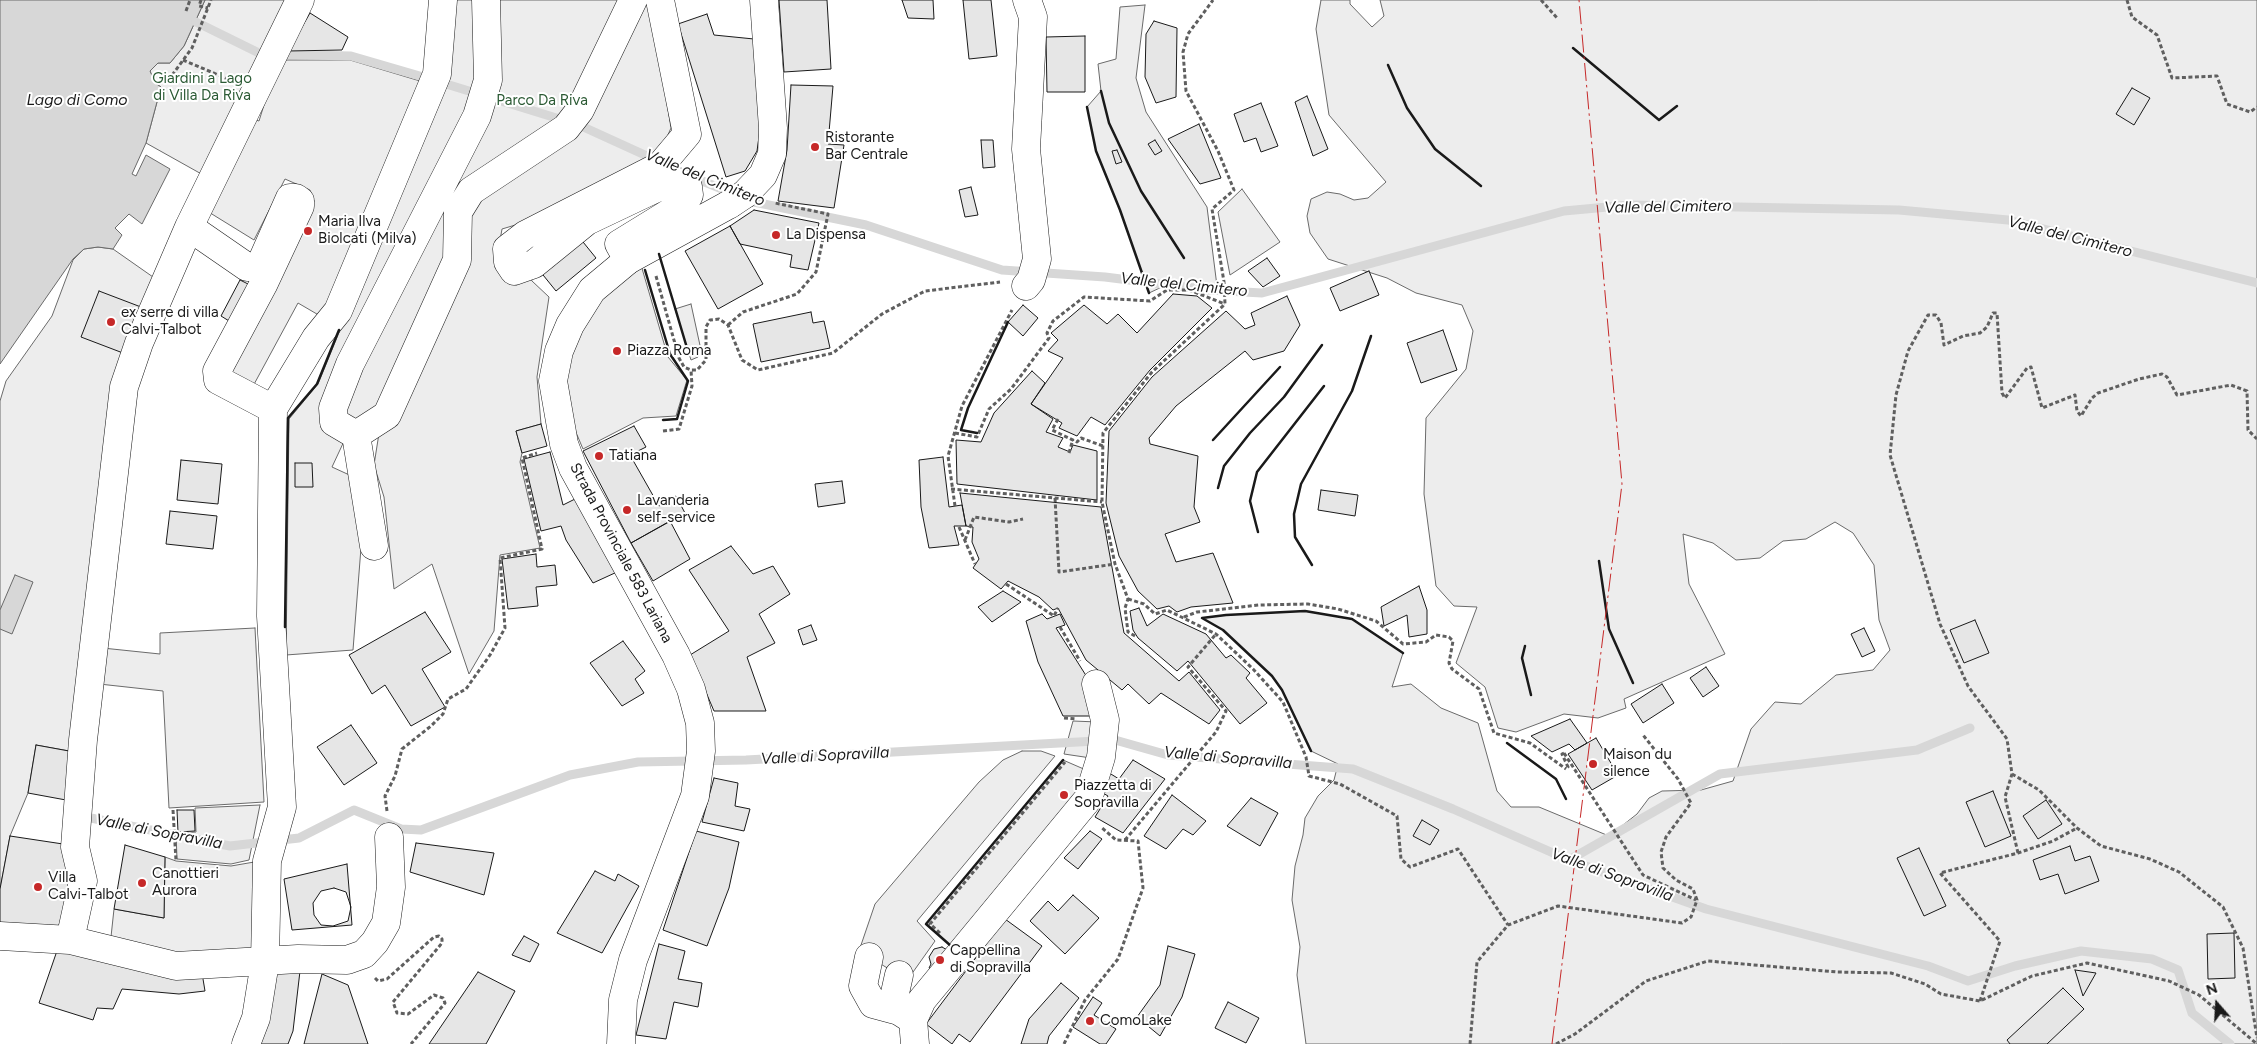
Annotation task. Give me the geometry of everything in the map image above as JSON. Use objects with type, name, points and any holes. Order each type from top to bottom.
[{"type":"street","points":[[70,940],[83,881],[75,847],[83,740],[124,387],[139,343],[189,228],[300,0]]},
{"type":"street","points":[[246,1044],[256,1018],[265,962],[267,862],[282,808],[271,616],[272,409],[316,338],[338,311],[434,80],[442,0]]},
{"type":"street","points":[[356,435],[334,422],[333,408],[350,364],[405,262],[479,111],[488,80],[486,0]]},
{"type":"street","points":[[356,435],[387,414],[457,260],[458,212],[471,191],[573,119],[633,0]]},
{"type":"street","points":[[638,254],[619,244],[684,204],[689,195],[688,187],[679,182],[669,182],[587,221],[534,264],[514,271],[508,262],[507,249],[525,235],[666,159],[688,134],[660,0]]},
{"type":"street","name":"Strada Provinciale 583 Lariana","points":[[621,1044],[623,1000],[633,960],[695,796],[700,778],[700,723],[691,689],[676,655],[573,468],[564,444],[553,381],[559,351],[570,325],[592,290],[638,254],[738,199],[763,175],[772,154],[773,128],[764,0]]},
{"type":"street","points":[[1027,0],[1033,17],[1026,149],[1031,275]]},
{"type":"street","points":[[189,228],[248,267],[255,267],[262,261],[290,198],[296,198],[300,201],[300,206],[263,285],[217,370],[218,380],[272,409]]},
{"type":"street","points":[[356,435],[374,546]]},
{"type":"street","points":[[909,1025],[922,1000],[1088,798],[1101,757],[1105,720],[1096,684]]},
{"type":"street","points":[[0,936],[70,940],[176,966],[298,959],[347,960],[364,954],[375,942],[386,922],[390,886],[389,837]]},
{"type":"street","points":[[868,957],[863,986],[873,1004],[909,1025]]},
{"type":"street","points":[[899,975],[895,993],[909,1025]]},
{"type":"path","points":[[186,11],[190,0]]},
{"type":"path","points":[[201,0],[199,6],[208,8]]},
{"type":"path","points":[[162,73],[170,78],[192,48],[211,0]]},
{"type":"path","points":[[1135,636],[1128,632],[1125,608],[1128,599],[1115,564],[1102,502],[1103,433],[1152,372],[1225,304],[1224,282],[1212,209],[1234,190],[1218,151],[1186,91],[1183,52],[1188,34],[1213,0]]},
{"type":"path","points":[[1541,0],[1558,19]]},
{"type":"path","points":[[2127,0],[2132,18],[2157,35],[2172,78],[2217,76],[2227,104],[2250,112],[2257,107]]},
{"type":"path","points":[[183,60],[231,81]]},
{"type":"path","points":[[728,325],[743,312],[797,294],[816,272],[828,214],[773,203]]},
{"type":"path","points":[[638,254],[679,358],[684,367],[691,370],[697,370],[706,360],[706,328],[710,320],[719,319],[728,325],[742,360],[758,370],[833,353],[882,314],[925,291],[1003,281],[1031,275]]},
{"type":"path","points":[[955,506],[948,456],[962,406],[996,337],[1031,275]]},
{"type":"path","points":[[955,433],[978,437],[989,410],[1011,388],[1049,338],[1047,333],[1053,321],[1084,297],[1150,301],[1167,290],[1189,290],[1225,304]]},
{"type":"path","points":[[2018,853],[2005,797],[2012,774],[2007,739],[1968,686],[1940,624],[1890,455],[1898,386],[1908,351],[1928,315],[1936,315],[1941,323],[1944,345],[1963,336],[1980,333],[1987,327],[1993,313],[1997,313],[2002,393],[2005,398],[2027,368],[2031,367],[2042,408],[2075,395],[2077,411],[2081,416],[2092,398],[2098,393],[2139,378],[2162,374],[2167,377],[2177,395],[2231,385],[2247,391],[2248,430],[2257,439]]},
{"type":"path","points":[[663,431],[679,429],[692,386],[691,370]]},
{"type":"path","points":[[1058,419],[1052,430],[1077,442],[1081,438],[1103,446]]},
{"type":"path","points":[[1069,453],[1073,439]]},
{"type":"path","points":[[386,806],[385,796],[395,776],[402,749],[443,714],[448,699],[466,689],[490,655],[505,628],[500,558],[542,549],[522,458]]},
{"type":"path","points":[[952,489],[1102,502]]},
{"type":"path","points":[[1055,498],[1059,572],[1115,564]]},
{"type":"path","points":[[965,540],[974,517],[1009,522],[1023,518]]},
{"type":"path","points":[[959,527],[975,564]]},
{"type":"path","points":[[1006,584],[1054,616],[1058,608]]},
{"type":"path","points":[[1128,599],[1144,604],[1155,614],[1167,610],[1216,634],[1253,669],[1282,702],[1306,757],[1308,776],[1340,784],[1397,816],[1401,859],[1410,867],[1458,849],[1508,925]]},
{"type":"path","points":[[1184,617],[1197,612],[1259,605],[1308,604],[1338,609],[1376,621],[1402,644],[1426,642],[1436,635],[1449,637],[1453,641],[1449,663],[1452,669],[1479,689],[1494,733],[1530,743],[1566,769],[1568,767],[1562,754],[1564,753],[1643,876],[1697,900]]},
{"type":"path","points":[[1060,627],[1096,684]]},
{"type":"path","points":[[1125,840],[1216,732],[1226,711],[1188,667],[1216,634]]},
{"type":"path","points":[[1470,1044],[1477,962],[1508,925],[1558,906],[1682,923],[1691,918],[1697,900],[1693,890],[1676,880],[1663,868],[1660,852],[1666,837],[1690,803],[1678,779],[1643,735]]},
{"type":"path","points":[[962,951],[930,924],[1065,762]]},
{"type":"path","points":[[2012,774],[2039,790],[2077,828],[2101,846],[2150,859],[2179,872],[2223,907],[2243,948],[2257,1038]]},
{"type":"path","points":[[1064,1044],[1085,1000],[1118,959],[1144,888],[1138,841],[1116,840],[1079,809]]},
{"type":"path","points":[[173,810],[176,861]]},
{"type":"path","points":[[1980,1000],[2000,941],[1940,873],[2018,853],[2053,841],[2077,828]]},
{"type":"path","points":[[370,974],[378,981],[387,979],[434,937],[439,936],[442,939],[442,943],[393,1002],[397,1013],[408,1014],[434,995],[440,995],[443,998],[445,1003],[411,1044]]},
{"type":"path","points":[[1556,1044],[1575,1034],[1646,981],[1708,961],[1837,972],[1891,974],[1925,984],[1941,994],[1980,1000],[2032,976],[2088,964],[2169,981],[2200,995],[2257,1044]]},
{"type":"shaded area","name":"Giardini a Lago di Villa Da Riva","points":[[205,0],[291,0],[205,176],[146,143],[161,87],[155,83],[150,71],[158,63],[170,63],[184,46]]},
{"type":"shaded area","name":"Parco Da Riva","points":[[449,0],[653,0],[652,9],[671,128],[662,148],[635,165],[532,220],[502,229],[497,258],[528,273],[532,281],[549,297],[537,377],[541,424],[516,431],[522,453],[520,462],[540,548],[500,555],[494,631],[469,674],[432,564],[394,589],[384,497],[374,465],[380,427],[346,437],[332,467],[356,478],[363,522],[353,650],[286,655],[289,419],[318,384],[340,330]]},
{"type":"shaded area","points":[[1321,0],[1350,0],[1350,4],[1372,27],[1384,16],[1380,0],[2257,0],[2257,1044],[1306,1044],[1297,975],[1300,947],[1292,900],[1295,866],[1303,835],[1305,818],[1318,796],[1334,780],[1338,764],[1311,751],[1282,690],[1272,676],[1223,630],[1202,618],[1305,611],[1352,619],[1403,653],[1392,687],[1411,684],[1441,708],[1478,723],[1497,791],[1511,807],[1539,807],[1609,836],[1637,814],[1649,798],[1662,791],[1701,790],[1733,781],[1751,729],[1775,702],[1801,704],[1836,675],[1873,670],[1890,650],[1879,620],[1874,565],[1853,533],[1835,522],[1806,539],[1783,541],[1760,558],[1736,560],[1713,543],[1683,534],[1689,584],[1725,654],[1624,699],[1626,708],[1598,718],[1564,714],[1516,732],[1498,728],[1485,687],[1456,663],[1477,607],[1454,606],[1436,586],[1424,494],[1426,418],[1466,369],[1473,331],[1462,305],[1416,293],[1387,278],[1328,259],[1310,233],[1307,216],[1311,199],[1327,192],[1340,194],[1354,200],[1368,198],[1386,182],[1329,115],[1316,29]]},
{"type":"shaded area","points":[[1145,5],[1136,78],[1146,112],[1207,207],[1218,294],[1191,286],[1164,286],[1149,293],[1120,210],[1096,151],[1087,107],[1101,91],[1098,64],[1116,59],[1120,7]]},
{"type":"shaded area","points":[[278,60],[350,60],[420,81],[322,317],[298,303],[252,388],[225,374],[314,201],[310,190],[285,179],[254,240],[207,211],[247,117],[259,121]]},
{"type":"shaded area","points":[[1242,189],[1280,242],[1230,275],[1218,212]]},
{"type":"shaded area","points":[[98,247],[113,249],[153,277],[69,751],[36,745],[28,793],[10,836],[0,889],[0,401],[6,381],[52,316],[73,260],[84,249]]},
{"type":"shaded area","name":"Piazza Roma","points":[[641,265],[668,357],[687,380],[676,416],[643,418],[583,449],[575,430],[565,372],[590,308]]},
{"type":"shaded area","points":[[691,304],[701,350],[698,357],[691,360],[675,309]]},
{"type":"shaded area","points":[[255,628],[264,802],[169,808],[163,691],[90,683],[93,647],[160,654],[160,633]]},
{"type":"shaded area","name":"Piazzetta di Sopravilla","points":[[1109,679],[1109,738],[1106,771],[951,946],[926,924],[1063,760],[1086,770],[1091,758],[1064,754],[1073,721],[1098,722],[1092,685]]},
{"type":"shaded area","points":[[1022,751],[1041,751],[1055,756],[917,921],[935,941],[906,982],[899,975],[869,957],[860,948],[875,904],[979,782],[1003,760]]},
{"type":"shaded area","points":[[260,805],[249,860],[231,864],[177,859],[176,833],[196,832],[195,808]]},
{"type":"shaded area","points":[[165,857],[176,861],[231,866],[260,861],[256,950],[176,963],[110,946],[114,909],[164,918]]},
{"type":"water","name":"Lago di Como","points":[[0,0],[205,0],[184,46],[170,63],[158,63],[150,71],[155,83],[161,87],[146,143],[132,174],[136,176],[146,155],[170,169],[142,224],[129,214],[115,228],[122,235],[113,249],[98,247],[84,249],[73,259],[0,364]]},
{"type":"water","points":[[15,575],[33,582],[12,634],[0,629],[0,610]]},
{"type":"building","points":[[779,0],[827,0],[831,69],[784,72]]},
{"type":"building","points":[[902,0],[933,0],[934,19],[908,18]]},
{"type":"building","points":[[963,0],[991,0],[997,56],[969,59]]},
{"type":"building","points":[[310,13],[348,37],[342,50],[288,51]]},
{"type":"building","points":[[707,14],[714,35],[754,39],[764,101],[757,151],[745,171],[726,177],[678,24]]},
{"type":"building","points":[[1154,21],[1177,28],[1176,97],[1156,103],[1145,77],[1146,34]]},
{"type":"building","points":[[1085,36],[1085,92],[1047,92],[1046,37]]},
{"type":"building","name":"Ristorante Bar Centrale","points":[[791,85],[833,86],[828,144],[844,145],[834,208],[778,201],[787,150]]},
{"type":"building","points":[[2132,88],[2150,98],[2134,125],[2116,114]]},
{"type":"building","points":[[1307,96],[1328,149],[1313,156],[1295,102]]},
{"type":"building","points":[[1261,103],[1278,146],[1261,152],[1256,138],[1244,142],[1234,114]]},
{"type":"building","points":[[1199,124],[1221,178],[1200,184],[1168,139]]},
{"type":"building","points":[[981,140],[993,140],[995,167],[983,168]]},
{"type":"building","points":[[1155,140],[1162,151],[1155,155],[1148,144]]},
{"type":"building","points":[[1117,150],[1122,162],[1116,164],[1112,151]]},
{"type":"building","points":[[971,187],[978,215],[965,217],[959,190]]},
{"type":"building","name":"La Dispensa","points":[[754,210],[819,223],[808,270],[790,267],[792,255],[740,244],[730,226]]},
{"type":"building","points":[[730,226],[763,284],[718,309],[685,251]]},
{"type":"building","points":[[579,237],[596,258],[556,291],[539,270]]},
{"type":"building","points":[[1267,258],[1280,276],[1263,287],[1248,271]]},
{"type":"building","points":[[1369,271],[1379,295],[1340,311],[1330,288]]},
{"type":"building","points":[[240,280],[254,287],[234,324],[221,316]]},
{"type":"building","name":"ex serre di villa Calvi-Talbot","points":[[99,291],[141,307],[123,353],[81,337]]},
{"type":"building","points":[[1173,294],[1197,296],[1212,308],[1150,370],[1105,425],[1091,417],[1077,436],[1059,428],[1062,423],[1031,404],[1063,358],[1048,351],[1058,340],[1051,333],[1084,305],[1107,324],[1118,314],[1137,333]]},
{"type":"building","points":[[1287,296],[1300,325],[1284,351],[1253,360],[1245,351],[1176,406],[1149,438],[1150,444],[1198,456],[1194,507],[1200,522],[1165,534],[1176,562],[1213,553],[1233,603],[1191,607],[1177,612],[1169,606],[1157,609],[1138,591],[1119,556],[1106,503],[1109,431],[1152,377],[1226,311],[1245,329],[1255,325],[1251,313]]},
{"type":"building","points":[[1023,305],[1038,318],[1023,336],[1008,322]]},
{"type":"building","points":[[811,312],[813,323],[824,321],[830,348],[761,362],[753,324]]},
{"type":"building","points":[[1443,330],[1457,370],[1421,383],[1407,343]]},
{"type":"building","points":[[1032,371],[1045,383],[1031,404],[1053,419],[1046,432],[1063,438],[1058,447],[1070,452],[1073,445],[1097,451],[1097,500],[957,484],[956,440],[981,442],[994,413]]},
{"type":"building","points":[[541,424],[547,446],[522,453],[516,431]]},
{"type":"building","points":[[634,426],[646,447],[630,455],[659,506],[676,496],[685,513],[631,543],[583,451]]},
{"type":"building","points":[[550,452],[563,505],[575,499],[617,572],[593,583],[566,540],[561,526],[541,531],[524,459]]},
{"type":"building","points":[[943,457],[949,507],[962,505],[966,526],[954,526],[959,545],[929,548],[921,507],[919,460]]},
{"type":"building","points":[[181,460],[222,464],[218,504],[177,500]]},
{"type":"building","points":[[295,463],[312,463],[313,487],[295,487]]},
{"type":"building","points":[[842,481],[845,503],[818,507],[815,484]]},
{"type":"building","points":[[1321,490],[1358,495],[1355,516],[1318,510]]},
{"type":"building","points":[[960,493],[1101,507],[1124,633],[1179,681],[1189,672],[1220,710],[1209,724],[1161,693],[1149,704],[1128,684],[1122,690],[1086,660],[1058,608],[1053,610],[1039,597],[1008,581],[1001,589],[973,568],[979,559],[972,542],[973,527],[966,526]]},
{"type":"building","points":[[170,511],[217,516],[213,549],[166,544]]},
{"type":"building","points":[[670,521],[690,559],[653,581],[631,543]]},
{"type":"building","points":[[731,546],[753,574],[773,566],[790,594],[759,614],[775,643],[747,657],[766,711],[714,711],[690,655],[729,631],[689,570]]},
{"type":"building","points":[[536,554],[537,567],[555,565],[557,585],[536,587],[538,606],[508,609],[502,559]]},
{"type":"building","points":[[1419,586],[1427,610],[1427,634],[1409,637],[1407,615],[1384,626],[1381,607]]},
{"type":"building","points":[[1003,591],[1021,602],[992,622],[978,607]]},
{"type":"building","points":[[1139,608],[1147,626],[1163,614],[1206,634],[1226,658],[1231,655],[1250,673],[1246,678],[1267,703],[1240,724],[1188,661],[1177,671],[1138,638],[1133,630],[1130,611]]},
{"type":"building","points":[[425,612],[451,652],[422,669],[445,707],[411,726],[385,685],[372,694],[349,655]]},
{"type":"building","points":[[1042,614],[1047,619],[1060,614],[1065,625],[1056,628],[1092,685],[1097,716],[1063,716],[1038,662],[1026,621]]},
{"type":"building","points":[[1975,620],[1989,653],[1964,663],[1950,630]]},
{"type":"building","points":[[811,625],[817,640],[803,645],[798,630]]},
{"type":"building","points":[[1864,628],[1875,651],[1862,657],[1851,634]]},
{"type":"building","points":[[623,641],[645,671],[635,679],[644,693],[622,706],[590,663]]},
{"type":"building","points":[[1706,667],[1719,686],[1703,697],[1690,678]]},
{"type":"building","points":[[1662,684],[1674,703],[1643,723],[1631,704]]},
{"type":"building","points":[[1570,719],[1587,743],[1575,750],[1569,744],[1552,752],[1531,736]]},
{"type":"building","points":[[351,725],[377,763],[344,785],[317,747]]},
{"type":"building","name":"Maison du silence","points":[[1596,738],[1618,775],[1592,790],[1568,754]]},
{"type":"building","points":[[36,745],[69,751],[66,800],[28,793]]},
{"type":"building","points":[[1133,760],[1165,779],[1123,833],[1095,817],[1108,796],[1096,789],[1106,771],[1119,779]]},
{"type":"building","points":[[714,778],[738,783],[735,806],[750,809],[744,831],[702,822]]},
{"type":"building","points":[[1993,791],[2011,836],[1985,847],[1966,802]]},
{"type":"building","points":[[1172,795],[1206,821],[1193,835],[1183,829],[1166,849],[1144,836]]},
{"type":"building","points":[[1251,798],[1278,813],[1260,846],[1227,826]]},
{"type":"building","points":[[2046,800],[2062,824],[2038,839],[2023,816]]},
{"type":"building","points":[[177,810],[194,810],[195,831],[178,832]]},
{"type":"building","points":[[1422,820],[1439,830],[1430,845],[1413,836]]},
{"type":"building","points":[[696,831],[739,842],[729,888],[707,946],[663,930]]},
{"type":"building","points":[[1090,831],[1102,839],[1078,869],[1064,858]]},
{"type":"building","name":"Villa Calvi-Talbot","points":[[10,836],[63,844],[76,885],[66,935],[0,928],[0,889]]},
{"type":"building","points":[[416,843],[494,853],[484,895],[410,872]]},
{"type":"building","name":"Canottieri Aurora","points":[[125,845],[165,857],[164,918],[114,909]]},
{"type":"building","points":[[2070,846],[2075,861],[2090,856],[2099,881],[2065,894],[2058,874],[2040,880],[2033,860]]},
{"type":"building","points":[[1919,848],[1946,906],[1924,916],[1897,858]]},
{"type":"building","points":[[347,864],[352,925],[292,930],[284,879]]},
{"type":"building","points":[[595,871],[615,881],[618,874],[639,886],[602,953],[557,933]]},
{"type":"building","points":[[334,888],[346,892],[351,907],[348,921],[333,926],[321,925],[314,915],[313,903],[321,891]]},
{"type":"building","points":[[1073,895],[1099,918],[1065,954],[1030,921],[1048,901],[1058,911]]},
{"type":"building","points":[[1005,919],[1042,946],[970,1042],[959,1034],[952,1044],[926,1024]]},
{"type":"building","points":[[2234,933],[2235,978],[2208,979],[2207,934]]},
{"type":"building","points":[[524,936],[539,944],[530,962],[512,955]]},
{"type":"building","points":[[659,944],[685,951],[678,979],[702,983],[698,1007],[674,1002],[666,1039],[636,1035]]},
{"type":"building","points":[[59,945],[201,967],[205,991],[179,994],[122,989],[113,1009],[97,1008],[93,1020],[39,1003]]},
{"type":"building","points":[[1168,946],[1195,954],[1182,997],[1160,1036],[1137,1017],[1160,985]]},
{"type":"building","points":[[942,947],[949,951],[935,972],[929,968],[931,964],[929,957],[934,949]]},
{"type":"building","points":[[275,968],[300,971],[293,1031],[288,1044],[260,1044]]},
{"type":"building","points":[[2075,970],[2096,973],[2083,996]]},
{"type":"building","points":[[478,972],[515,991],[486,1044],[429,1044]]},
{"type":"building","points":[[322,974],[348,985],[368,1044],[304,1044]]},
{"type":"building","points":[[1061,983],[1079,998],[1049,1036],[1047,1044],[1021,1044],[1029,1019]]},
{"type":"building","points":[[2063,988],[2084,1009],[2047,1044],[2010,1044],[2007,1040]]},
{"type":"building","name":"ComoLake","points":[[1093,997],[1102,1003],[1094,1015],[1116,1029],[1106,1044],[1100,1044],[1073,1027]]},
{"type":"building","points":[[1228,1002],[1259,1018],[1246,1043],[1215,1028]]},
{"type":"waterway","name":"Valle del Cimitero","points":[[196,22],[261,54],[351,56],[430,79],[579,125],[658,161]]},
{"type":"waterway","name":"Valle del Cimitero","points":[[690,176],[754,202],[866,225],[1002,270],[1105,277],[1208,290],[1262,293],[1564,211],[1629,205],[1899,210],[2008,220],[2257,283]]},
{"type":"waterway","points":[[1569,860],[1720,774],[1917,750],[1970,728]]},
{"type":"waterway","name":"Valle di Sopravilla","points":[[81,816],[230,846],[299,838],[354,810],[401,829],[421,830],[570,775],[638,762],[746,760],[1115,740],[1168,755],[1353,769],[1453,809],[1569,860],[1706,909],[1928,966],[1968,981],[2015,966],[2081,951],[2152,959],[2178,970],[2192,1013],[2230,1044]]},
{"type":"wall","points":[[1573,48],[1659,120],[1677,106]]},
{"type":"wall","points":[[1388,65],[1407,108],[1435,149],[1481,186]]},
{"type":"wall","points":[[1101,91],[1109,123],[1141,191],[1184,258]]},
{"type":"wall","points":[[1087,107],[1096,151],[1120,210],[1149,293]]},
{"type":"wall","points":[[659,254],[687,348]]},
{"type":"wall","points":[[645,270],[670,354],[688,381],[677,419],[663,420]]},
{"type":"wall","points":[[977,433],[961,430],[968,408],[1008,322]]},
{"type":"wall","points":[[285,627],[288,418],[317,384],[339,330]]},
{"type":"wall","points":[[1312,565],[1295,537],[1294,514],[1301,484],[1352,391],[1371,336]]},
{"type":"wall","points":[[1218,488],[1224,466],[1250,433],[1284,397],[1322,345]]},
{"type":"wall","points":[[1213,440],[1280,367]]},
{"type":"wall","points":[[1258,532],[1250,501],[1257,472],[1324,386]]},
{"type":"wall","points":[[1599,561],[1609,629],[1633,683]]},
{"type":"wall","points":[[1311,751],[1282,690],[1272,676],[1223,630],[1202,618],[1305,611],[1352,619],[1403,653]]},
{"type":"wall","points":[[1525,646],[1522,658],[1531,695]]},
{"type":"wall","points":[[1507,743],[1556,779],[1566,799]]},
{"type":"wall","points":[[951,946],[926,924],[1063,760]]},
{"type":"power","points":[[1552,1044],[1622,484],[1579,0]]},
{"type":"place","name":"Ristorante Bar Centrale","points":[[815,147]]},
{"type":"place","name":"Maria Ilva Biolcati (Milva)","points":[[308,231]]},
{"type":"place","name":"La Dispensa","points":[[776,235]]},
{"type":"place","name":"ex serre di villa Calvi-Talbot","points":[[111,322]]},
{"type":"place","name":"Piazza Roma","points":[[617,351]]},
{"type":"place","name":"Tatiana","points":[[599,456]]},
{"type":"place","name":"Lavanderia self-service","points":[[627,510]]},
{"type":"place","name":"Maison du silence","points":[[1593,764]]},
{"type":"place","name":"Piazzetta di Sopravilla","points":[[1064,795]]},
{"type":"place","name":"Canottieri Aurora","points":[[142,883]]},
{"type":"place","name":"Villa Calvi-Talbot","points":[[38,887]]},
{"type":"place","name":"Cappellina di Sopravilla","points":[[940,960]]},
{"type":"place","name":"ComoLake","points":[[1090,1021]]}]
